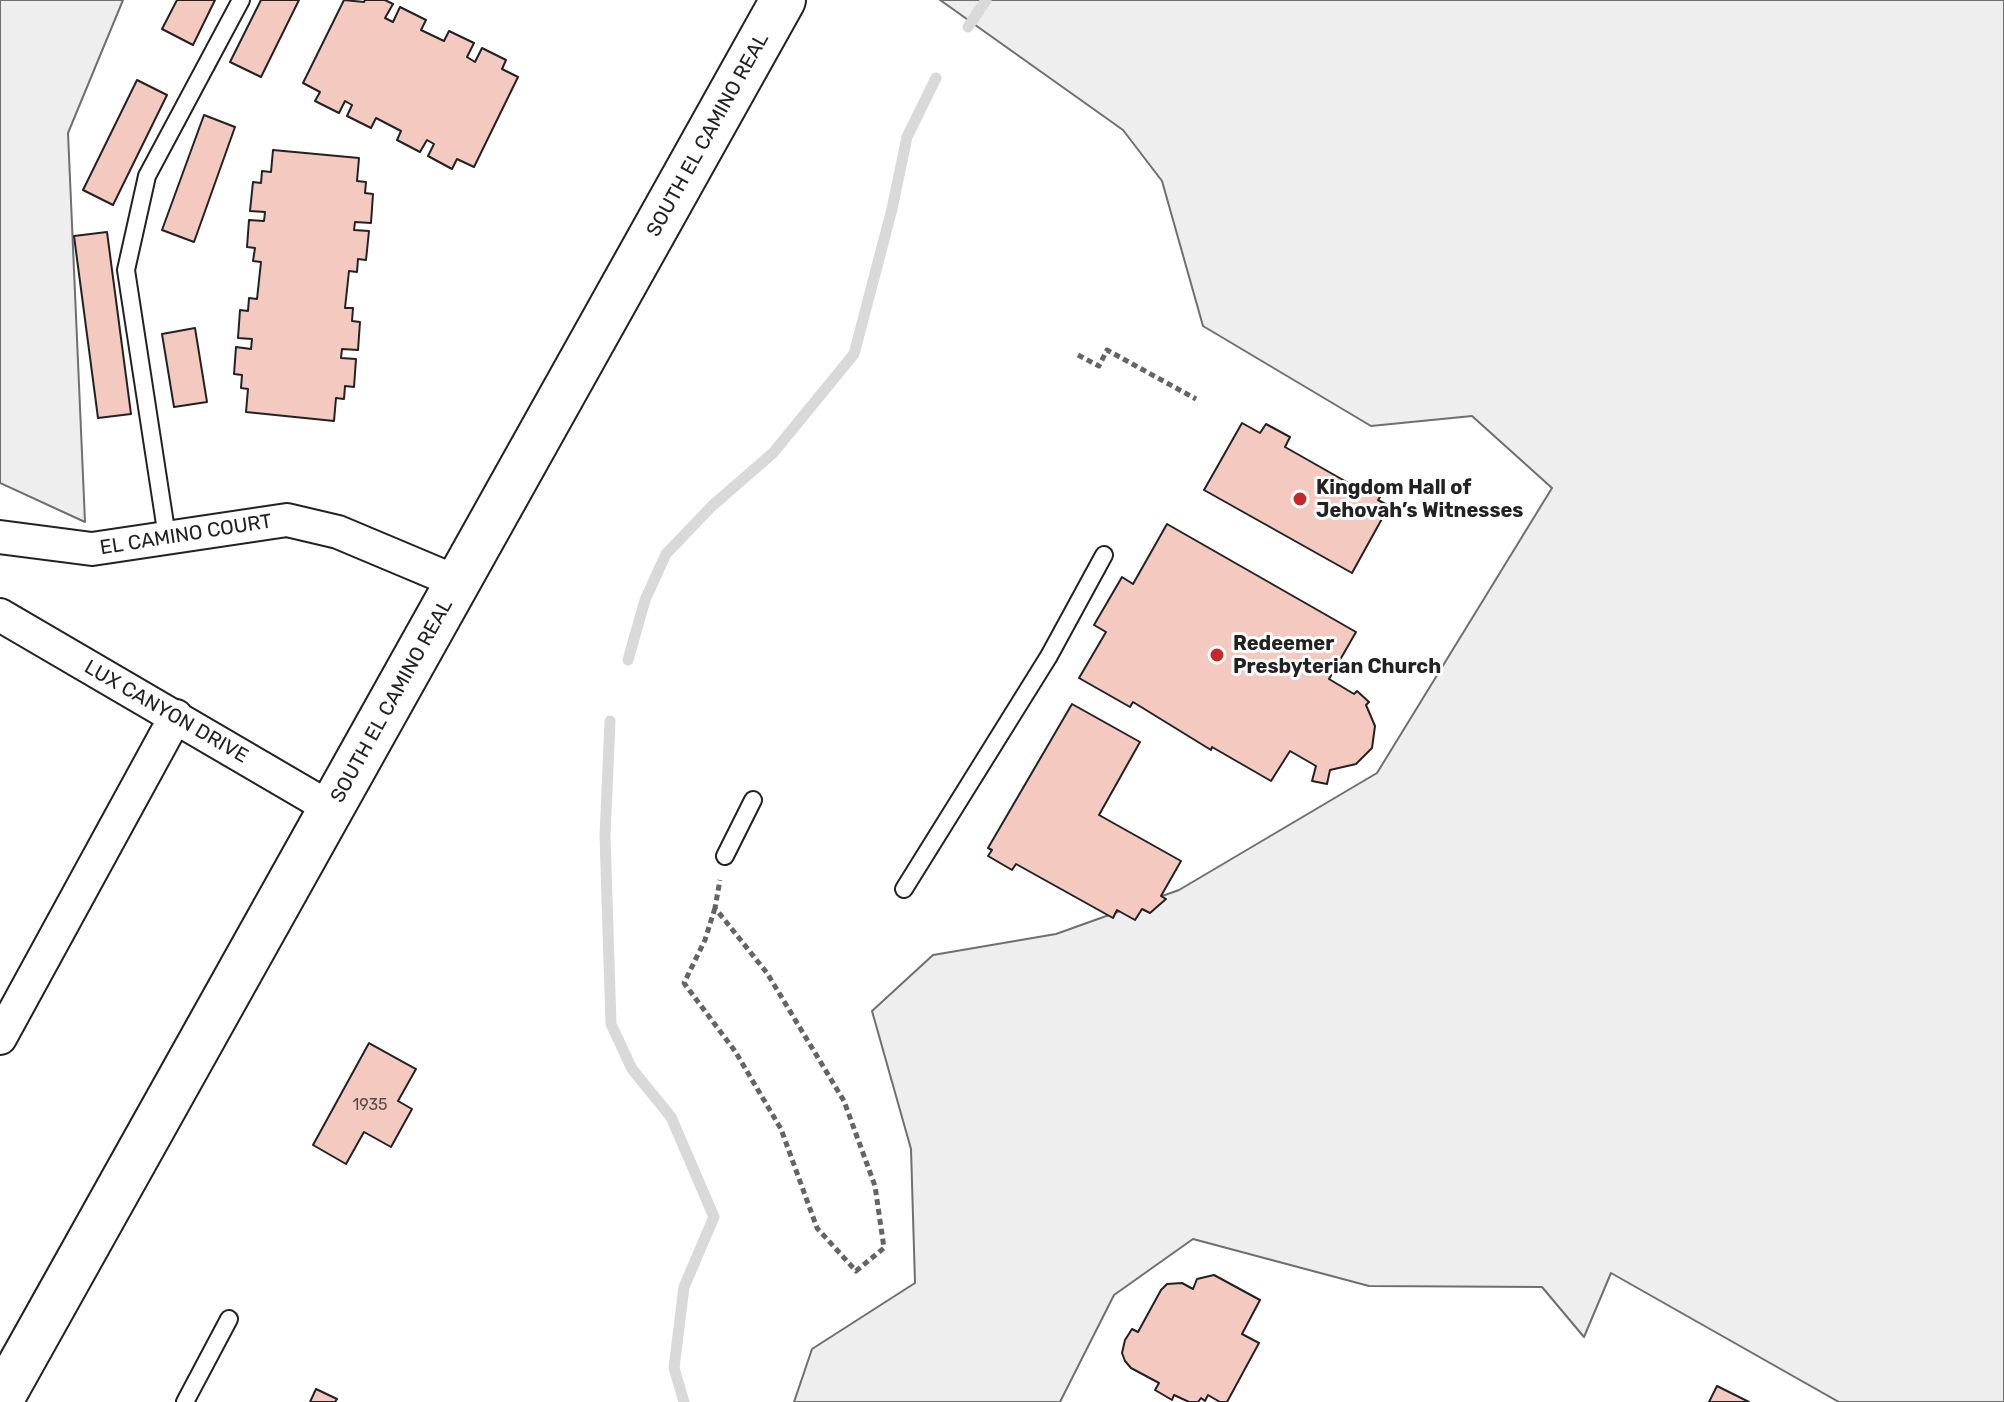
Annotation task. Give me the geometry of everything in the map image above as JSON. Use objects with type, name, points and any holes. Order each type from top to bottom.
[{"type":"main road","name":"SOUTH EL CAMINO REAL","points":[[0,1401],[783,0]]},
{"type":"street","name":"EL CAMINO COURT","points":[[0,537],[92,549],[287,520],[338,532],[457,582]]},
{"type":"street","name":"LUX CANYON DRIVE","points":[[0,615],[332,809]]},
{"type":"street","points":[[0,1038],[176,716]]},
{"type":"lane","points":[[167,537],[126,270],[147,176],[241,0]]},
{"type":"lane","points":[[904,889],[1049,656],[1104,555]]},
{"type":"lane","points":[[725,856],[753,800]]},
{"type":"lane","points":[[185,1402],[229,1319]]},
{"type":"path","points":[[1078,355],[1099,366],[1107,350],[1196,399]]},
{"type":"path","points":[[715,908],[767,973],[844,1101],[875,1186],[884,1248],[856,1271],[817,1228],[781,1129],[735,1051],[684,983],[705,940],[725,856]]},
{"type":"shaded area","points":[[0,0],[123,0],[68,133],[85,522],[0,483]]},
{"type":"shaded area","points":[[940,0],[2004,0],[2004,1402],[1839,1402],[1611,1273],[1584,1337],[1542,1287],[1369,1286],[1193,1239],[1114,1295],[1060,1402],[794,1402],[812,1349],[915,1283],[911,1149],[872,1011],[933,955],[1056,934],[1179,890],[1377,773],[1552,488],[1472,416],[1371,426],[1203,326],[1162,181],[1123,130]]},
{"type":"building","points":[[177,0],[215,0],[193,45],[162,29]]},
{"type":"building","points":[[261,0],[299,0],[261,77],[230,62]]},
{"type":"building","points":[[344,0],[385,0],[393,4],[385,18],[393,22],[400,7],[426,20],[421,30],[444,41],[449,31],[474,43],[467,57],[475,62],[482,48],[506,60],[502,69],[518,77],[474,167],[457,159],[452,169],[428,156],[434,144],[427,140],[420,152],[397,140],[401,131],[376,118],[371,128],[347,116],[352,105],[345,101],[339,113],[315,101],[320,92],[303,83]]},
{"type":"building","points":[[137,80],[167,95],[113,205],[83,190]]},
{"type":"building","points":[[204,115],[235,127],[194,242],[162,230]]},
{"type":"building","points":[[273,150],[359,158],[357,181],[366,182],[365,193],[373,194],[371,223],[355,222],[354,230],[369,231],[366,260],[358,259],[357,272],[349,271],[345,308],[353,308],[352,321],[360,322],[358,350],[342,349],[341,358],[356,359],[354,387],[345,386],[344,399],[336,398],[334,421],[246,412],[248,389],[241,388],[242,375],[234,374],[236,347],[251,349],[252,339],[238,338],[240,310],[248,311],[249,298],[257,299],[261,262],[253,261],[255,248],[247,247],[249,220],[264,221],[265,212],[250,211],[253,182],[261,183],[262,171],[271,172]]},
{"type":"building","points":[[107,232],[131,414],[98,418],[74,236]]},
{"type":"building","points":[[195,328],[207,402],[174,407],[162,334]]},
{"type":"building","name":"Kingdom Hall of Jehovah’s Witnesses","points":[[1242,423],[1260,433],[1266,424],[1290,437],[1285,447],[1359,489],[1360,486],[1380,497],[1378,500],[1389,506],[1352,573],[1204,490]]},
{"type":"building","name":"Redeemer Presbyterian Church","points":[[1167,524],[1356,632],[1329,679],[1354,694],[1357,691],[1369,702],[1366,705],[1375,726],[1372,748],[1356,764],[1330,770],[1327,784],[1312,781],[1316,766],[1290,751],[1271,781],[1212,747],[1211,750],[1133,702],[1130,707],[1079,678],[1106,632],[1094,625],[1122,577],[1133,584]]},
{"type":"building","points":[[1072,704],[1140,742],[1099,815],[1181,861],[1161,896],[1166,899],[1150,913],[1142,909],[1135,920],[1117,910],[1113,918],[1016,864],[1012,870],[988,856],[992,850],[988,848]]},
{"type":"building","points":[[369,1043],[416,1069],[398,1101],[412,1109],[391,1147],[364,1132],[346,1164],[313,1145]]},
{"type":"building","points":[[1214,1275],[1260,1300],[1242,1334],[1259,1343],[1227,1402],[1220,1402],[1208,1395],[1205,1401],[1201,1398],[1198,1402],[1189,1402],[1174,1395],[1172,1400],[1155,1390],[1159,1383],[1131,1368],[1125,1361],[1122,1353],[1125,1340],[1132,1329],[1138,1332],[1167,1284],[1182,1283],[1193,1289],[1197,1279]]},
{"type":"building","points":[[1717,1386],[1749,1402],[1709,1402]]},
{"type":"building","points":[[316,1389],[337,1399],[335,1402],[310,1402]]},
{"type":"waterway","points":[[968,27],[986,0]]},
{"type":"waterway","points":[[628,660],[645,600],[666,554],[712,506],[773,453],[854,354],[892,209],[907,137],[936,78]]},
{"type":"waterway","points":[[610,721],[605,836],[611,1024],[632,1069],[671,1117],[714,1217],[684,1287],[674,1368],[684,1402]]},
{"type":"place","name":"Kingdom Hall of Jehovah’s Witnesses","points":[[1300,499]]},
{"type":"place","name":"Redeemer Presbyterian Church","points":[[1217,655]]}]
